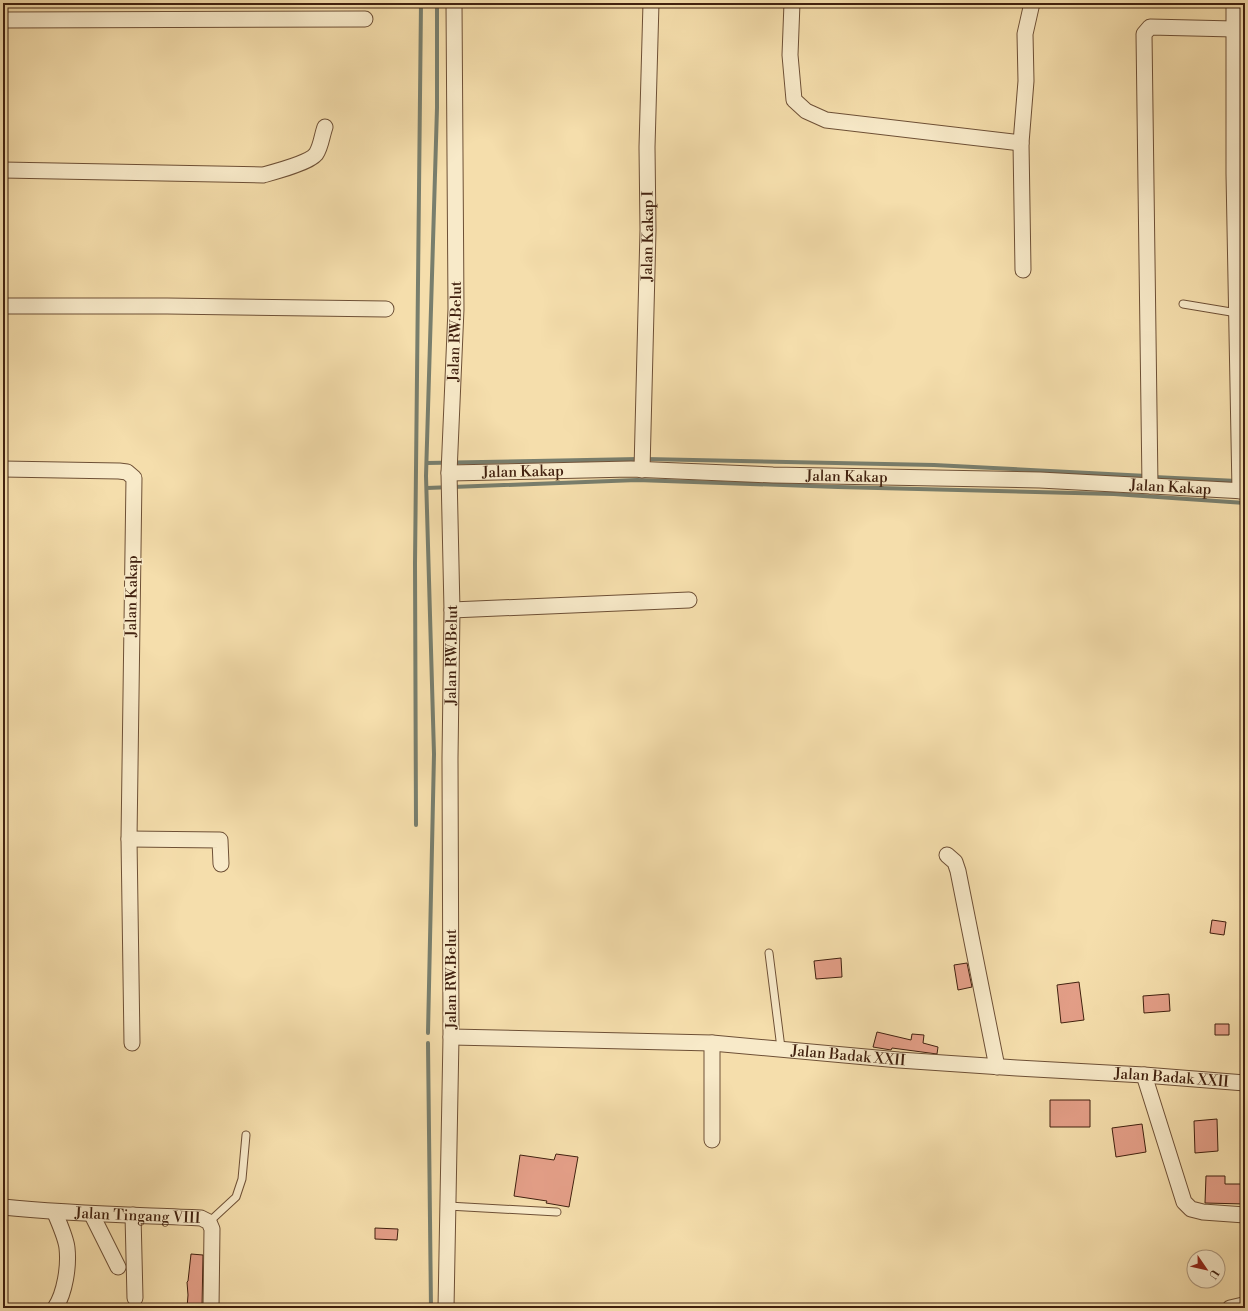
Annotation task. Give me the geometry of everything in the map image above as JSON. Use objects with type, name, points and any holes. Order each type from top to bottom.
[{"type":"street","name":"Jalan RW.Belut","points":[[446,1308],[451,1037],[450,758],[452,610],[449,473],[456,309],[454,3]]},
{"type":"street","name":"Jalan Kakap I","points":[[642,470],[648,230],[647,147],[651,3]]},
{"type":"street","points":[[792,3],[790,55],[794,100],[806,112],[826,120],[1021,143]]},
{"type":"street","points":[[1023,270],[1021,143],[1026,81],[1025,34],[1032,3]]},
{"type":"street","points":[[1234,3],[1237,174],[1237,313],[1242,491]]},
{"type":"street","points":[[3,20],[365,20]]},
{"type":"street","points":[[1150,486],[1144,34],[1150,27],[1234,29]]},
{"type":"street","points":[[3,170],[263,175],[276,172],[310,159],[317,152],[325,127]]},
{"type":"street","points":[[3,306],[167,306],[386,309]]},
{"type":"street","name":"Jalan Kakap","points":[[3,469],[119,471],[128,472],[134,478],[129,844]]},
{"type":"street","name":"Jalan Kakap","points":[[449,473],[642,470],[773,475],[1040,480],[1242,491]]},
{"type":"street","points":[[452,610],[689,600]]},
{"type":"street","points":[[132,1043],[129,844],[220,840],[221,864]]},
{"type":"street","points":[[947,855],[955,862],[958,871],[997,1067]]},
{"type":"street","name":"Jalan Badak XXII","points":[[451,1037],[712,1043],[781,1048],[899,1060],[1144,1075],[1245,1083]]},
{"type":"street","points":[[712,1043],[712,1140]]},
{"type":"street","points":[[1144,1075],[1184,1202],[1191,1209],[1203,1212],[1245,1215]]},
{"type":"street","name":"Jalan Tingang VIII","points":[[3,1207],[55,1213],[201,1218],[209,1222],[212,1229],[213,1241],[210,1308]]},
{"type":"street","points":[[55,1213],[67,1247],[66,1277],[59,1302],[55,1308]]},
{"type":"street","points":[[92,1215],[118,1267]]},
{"type":"street","points":[[133,1215],[135,1298]]},
{"type":"lane","points":[[1183,304],[1237,313]]},
{"type":"lane","points":[[769,952],[781,1048]]},
{"type":"lane","points":[[209,1222],[236,1197],[242,1179],[246,1135]]},
{"type":"lane","points":[[448,1206],[557,1212]]},
{"type":"building","points":[[1212,920],[1226,922],[1224,935],[1210,933]]},
{"type":"building","points":[[841,958],[842,977],[816,979],[814,961]]},
{"type":"building","points":[[967,963],[972,987],[958,990],[954,965]]},
{"type":"building","points":[[1079,982],[1084,1020],[1061,1023],[1057,985]]},
{"type":"building","points":[[1169,994],[1170,1011],[1144,1013],[1143,996]]},
{"type":"building","points":[[1215,1024],[1229,1024],[1229,1035],[1215,1035]]},
{"type":"building","points":[[877,1032],[911,1040],[912,1034],[924,1035],[923,1043],[938,1047],[937,1054],[873,1047]]},
{"type":"building","points":[[1050,1100],[1090,1100],[1090,1127],[1050,1127]]},
{"type":"building","points":[[1217,1119],[1218,1151],[1195,1153],[1194,1121]]},
{"type":"building","points":[[1142,1124],[1146,1152],[1116,1157],[1112,1128]]},
{"type":"building","points":[[556,1154],[578,1157],[569,1207],[546,1203],[547,1201],[514,1196],[520,1155],[554,1160]]},
{"type":"building","points":[[1206,1176],[1225,1176],[1225,1184],[1245,1184],[1245,1204],[1205,1203]]},
{"type":"building","points":[[375,1228],[398,1229],[397,1240],[375,1239]]},
{"type":"building","points":[[191,1254],[203,1255],[202,1308],[187,1308],[187,1282]]},
{"type":"waterway","points":[[416,825],[415,564],[421,3]]},
{"type":"waterway","points":[[428,1033],[434,754],[426,476],[437,108],[437,3]]},
{"type":"waterway","points":[[427,463],[639,459]]},
{"type":"waterway","points":[[646,459],[934,465],[1147,476]]},
{"type":"waterway","points":[[1154,477],[1237,481]]},
{"type":"waterway","points":[[427,488],[637,480],[1114,494],[1245,503]]},
{"type":"waterway","points":[[428,1043],[431,1308]]}]
